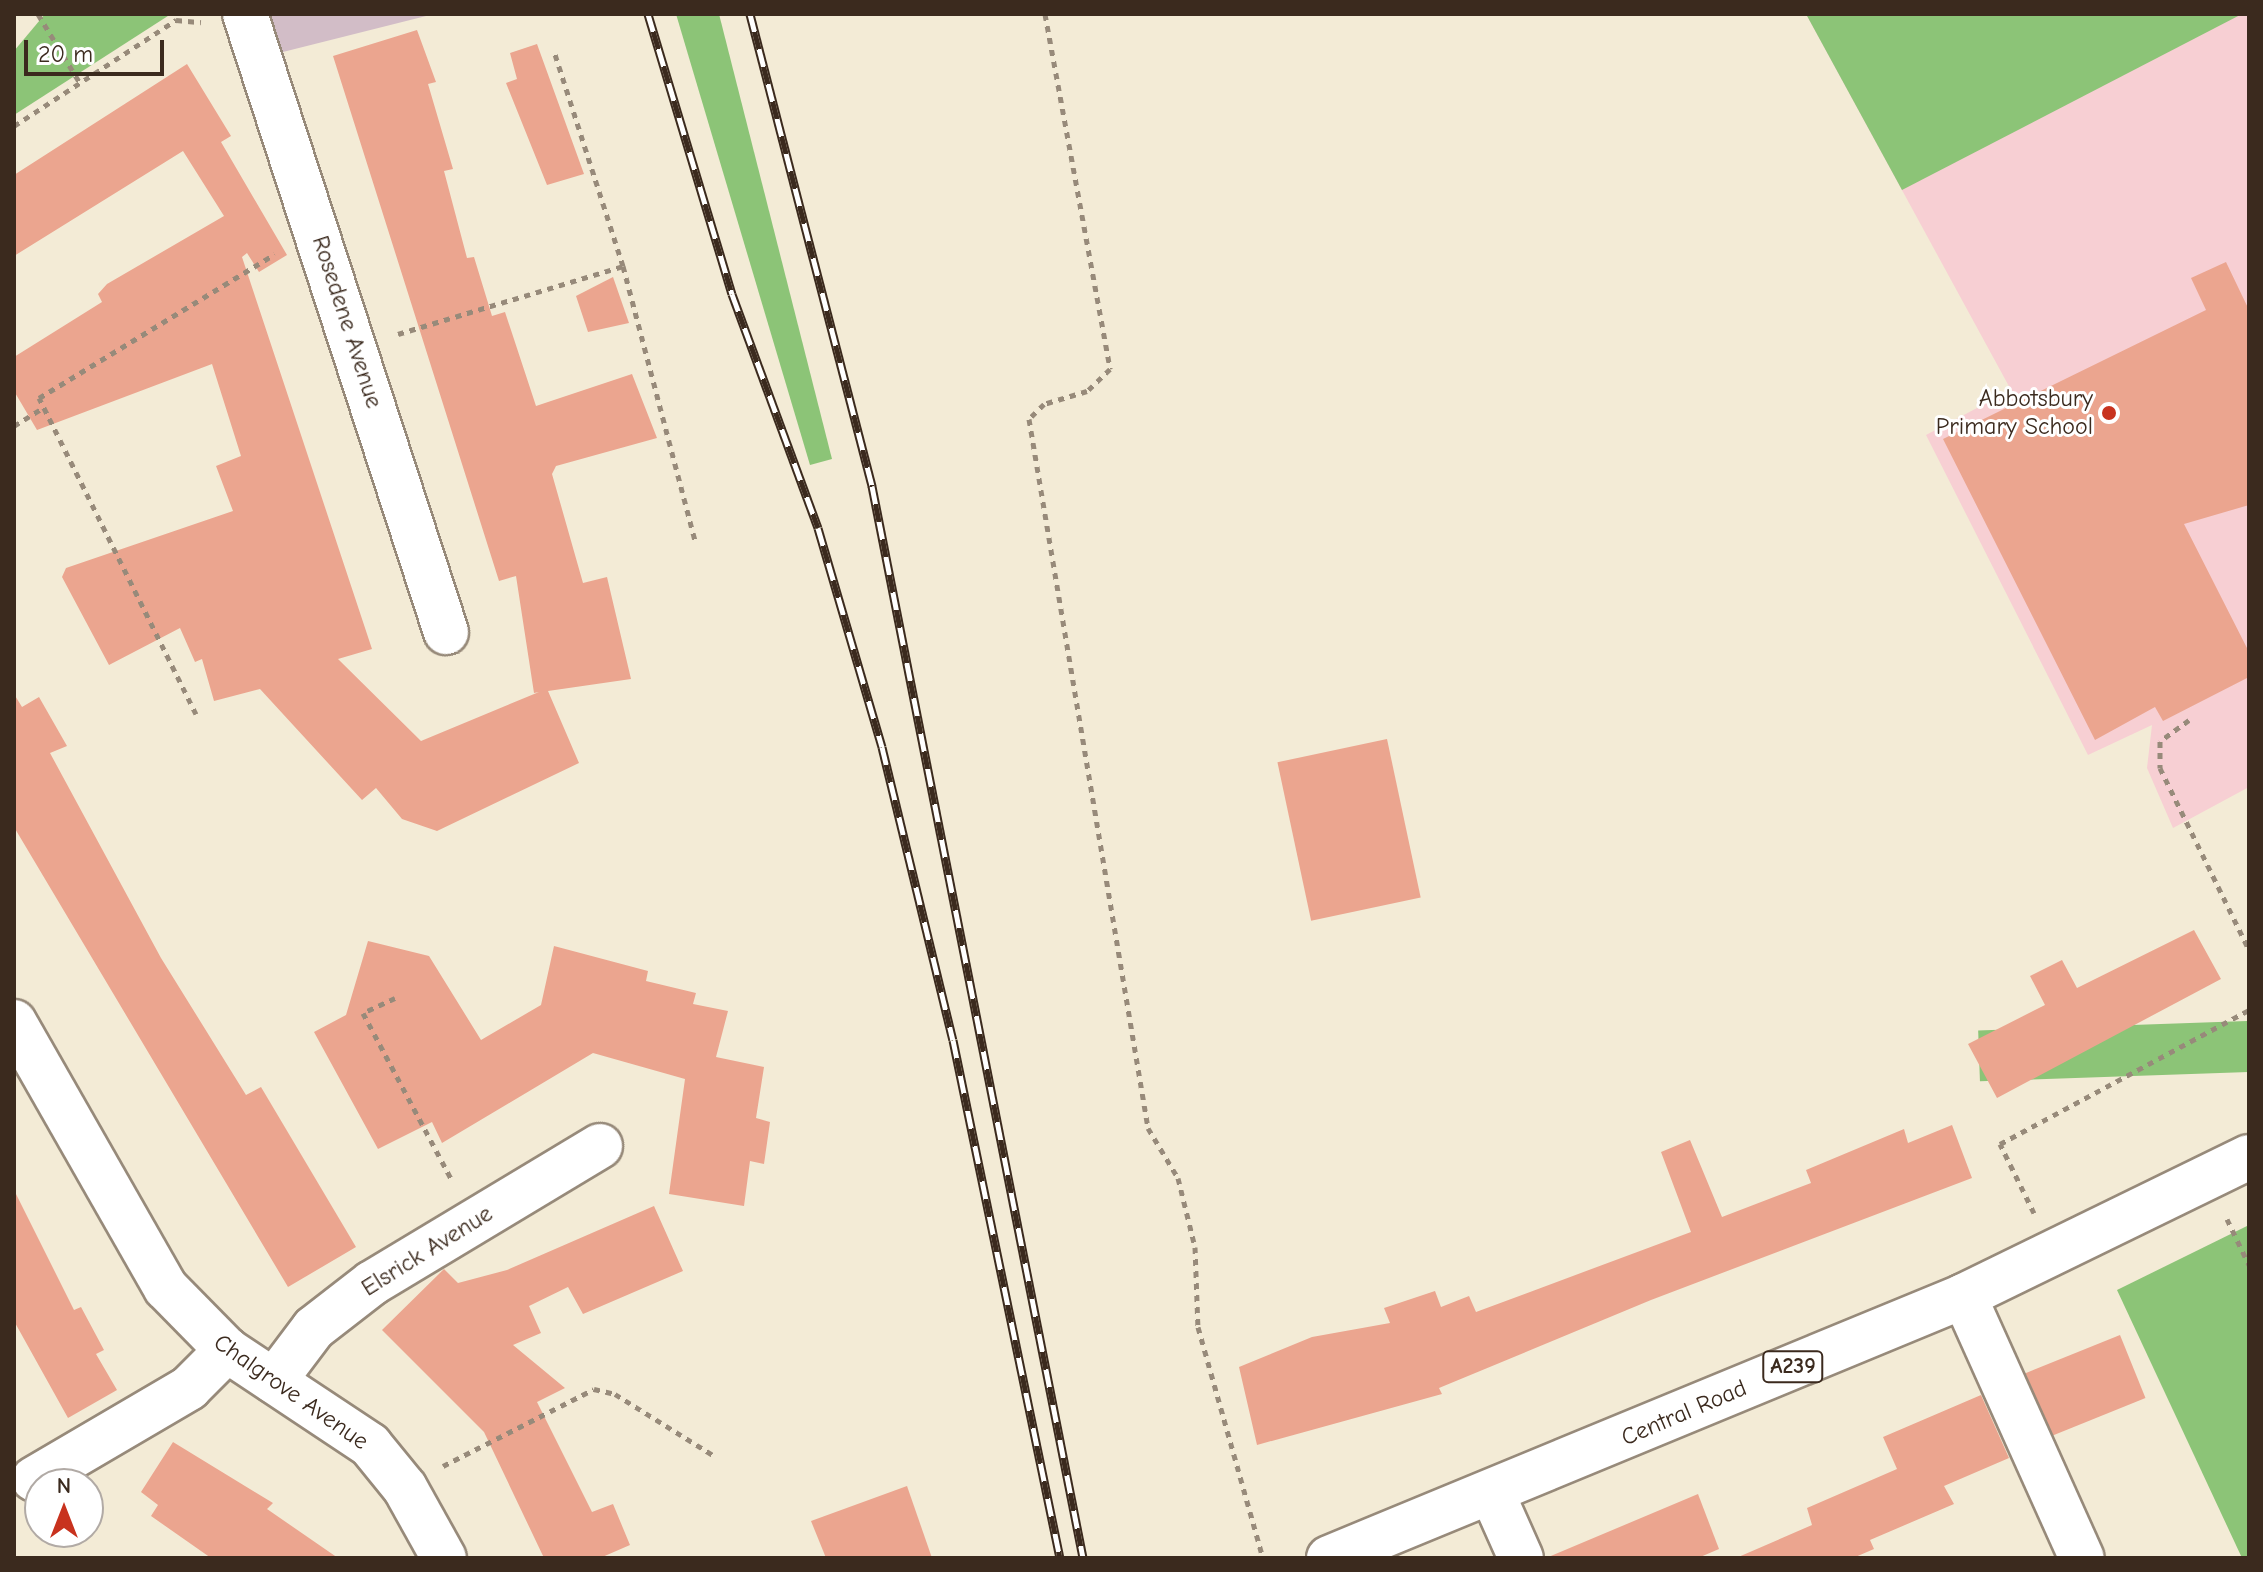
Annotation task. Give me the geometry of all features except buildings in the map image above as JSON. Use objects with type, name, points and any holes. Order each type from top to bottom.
[{"type":"street","name":"Rosedene Avenue","points":[[247,20],[446,632]]},
{"type":"street","name":"Chalgrove Avenue","points":[[14,1022],[166,1288],[227,1350],[370,1445],[405,1488],[444,1558]]},
{"type":"street","name":"Elsrick Avenue","points":[[274,1381],[314,1328],[474,1221],[600,1146]]},
{"type":"street","name":"Central Road","points":[[1341,1556],[1964,1296],[2249,1157]]},
{"type":"street","points":[[1964,1296],[2082,1558]]},
{"type":"street","points":[[53,1468],[189,1388],[227,1350]]},
{"type":"street","points":[[1492,1493],[1521,1558]]},
{"type":"path","points":[[38,14],[80,83]]},
{"type":"path","points":[[1045,14],[1110,369],[1087,391],[1044,404],[1029,419],[1148,1128],[1178,1178],[1195,1247],[1198,1327],[1263,1558]]},
{"type":"path","points":[[14,126],[176,20],[247,20]]},
{"type":"path","points":[[554,51],[623,266],[696,544]]},
{"type":"path","points":[[196,714],[39,398],[317,229]]},
{"type":"path","points":[[355,347],[623,266]]},
{"type":"path","points":[[14,426],[43,408]]},
{"type":"path","points":[[2189,720],[2160,741],[2160,768],[2249,950]]},
{"type":"path","points":[[395,998],[363,1013],[474,1221]]},
{"type":"path","points":[[2054,1254],[2000,1144],[2249,1010]]},
{"type":"path","points":[[405,1488],[594,1389],[615,1394],[713,1455]]},
{"type":"shaded area","points":[[256,14],[434,14],[267,56]]},
{"type":"shaded area","name":"Abbotsbury Primary School","points":[[1806,14],[2249,14],[2249,787],[2173,828],[2147,768],[2152,725],[2088,755],[1926,435],[2011,390]]},
{"type":"green space","points":[[45,14],[171,14],[14,115],[14,51]]},
{"type":"green space","points":[[676,14],[719,14],[832,459],[810,465]]},
{"type":"green space","points":[[1806,14],[2242,14],[1902,190]]},
{"type":"green space","points":[[2247,1021],[2249,1072],[1980,1081],[1978,1030]]},
{"type":"green space","points":[[2249,1225],[2249,1558],[2242,1558],[2117,1290]]},
{"type":"railway","points":[[648,14],[732,294],[818,528],[882,747],[953,1040],[1060,1558]]},
{"type":"railway","points":[[750,14],[872,486],[1083,1558]]},
{"type":"place","name":"Abbotsbury Primary School","points":[[2109,413]]}]
